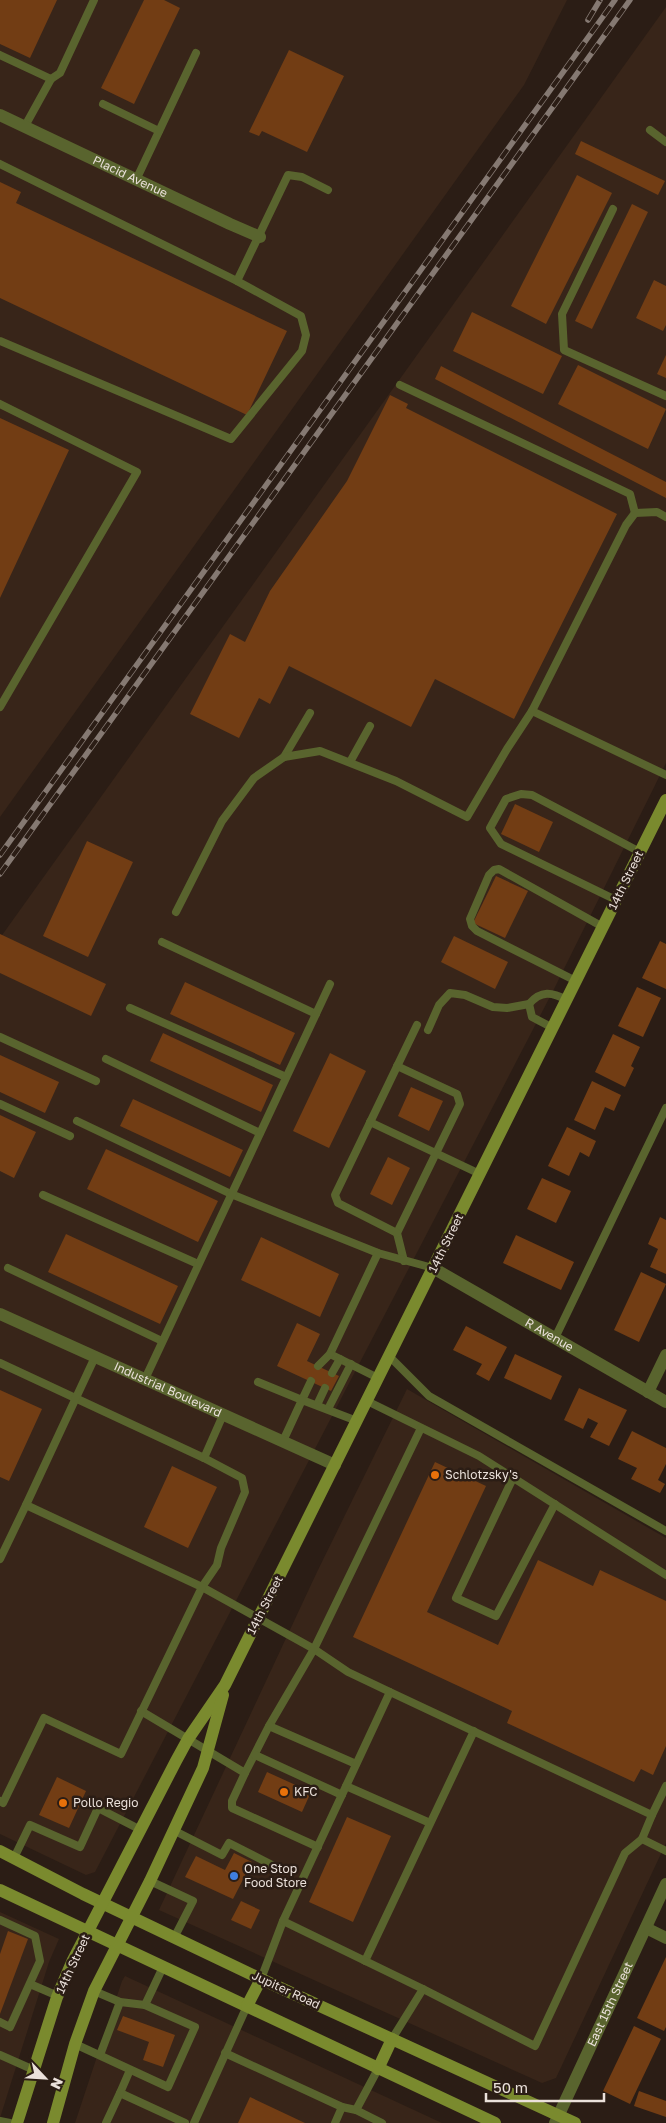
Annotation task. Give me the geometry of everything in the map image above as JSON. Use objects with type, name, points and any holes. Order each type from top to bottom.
[{"type":"main road","name":"14th Street","points":[[17,2123],[58,1996],[88,1931],[188,1739],[225,1685],[666,800]]},
{"type":"main road","name":"14th Street","points":[[53,2123],[75,2044],[94,1991],[130,1916],[150,1881],[203,1768],[225,1685]]},
{"type":"main road","name":"Jupiter Road","points":[[0,1852],[174,1938],[392,2039],[556,2119],[575,2123]]},
{"type":"main road","points":[[0,1890],[495,2123]]},
{"type":"main road","points":[[247,2006],[260,1979]]},
{"type":"main road","points":[[378,2069],[392,2039]]},
{"type":"street","name":"Placid Avenue","points":[[0,114],[136,180],[260,236]]},
{"type":"street","name":"R Avenue","points":[[433,1268],[666,1402]]},
{"type":"street","name":"Industrial Boulevard","points":[[0,1314],[335,1465]]},
{"type":"street","points":[[648,1392],[666,1356]]},
{"type":"street","name":"East 15th Street","points":[[556,2119],[666,1884]]},
{"type":"street","points":[[646,1928],[666,1938]]},
{"type":"lane","points":[[25,126],[52,79],[60,73],[94,0]]},
{"type":"lane","points":[[136,180],[196,53]]},
{"type":"lane","points":[[0,55],[52,79]]},
{"type":"lane","points":[[103,104],[159,131]]},
{"type":"lane","points":[[650,130],[666,142]]},
{"type":"lane","points":[[0,164],[238,281],[301,316],[306,335],[302,351],[231,439],[0,341]]},
{"type":"lane","points":[[238,281],[288,175],[302,177],[328,190]]},
{"type":"lane","points":[[613,209],[562,314],[564,350],[666,396]]},
{"type":"lane","points":[[284,757],[320,751],[396,781],[467,817],[532,711],[626,525],[634,513],[630,494],[400,386]]},
{"type":"lane","points":[[0,404],[137,472],[0,708]]},
{"type":"lane","points":[[634,513],[656,512],[666,517]]},
{"type":"lane","points":[[532,711],[666,775]]},
{"type":"lane","points":[[176,912],[222,821],[254,778],[284,757],[310,713]]},
{"type":"lane","points":[[350,762],[370,726]]},
{"type":"lane","points":[[616,900],[501,844],[490,828],[506,799],[521,794],[532,795],[640,852]]},
{"type":"lane","points":[[576,981],[477,931],[472,926],[470,919],[489,876],[494,870],[499,869],[603,927]]},
{"type":"lane","points":[[162,942],[316,1014]]},
{"type":"lane","points":[[145,1379],[330,984]]},
{"type":"lane","points":[[428,1030],[439,1005],[450,993],[466,995],[493,1007],[507,1008],[529,1004],[543,993],[553,993],[567,1000]]},
{"type":"lane","points":[[529,1004],[532,1017],[553,1028]]},
{"type":"lane","points":[[130,1008],[286,1077]]},
{"type":"lane","points":[[397,1233],[338,1203],[334,1195],[417,1025]]},
{"type":"lane","points":[[0,1036],[96,1080]]},
{"type":"lane","points":[[106,1059],[260,1133]]},
{"type":"lane","points":[[397,1066],[457,1094],[460,1104],[397,1233],[404,1261]]},
{"type":"lane","points":[[0,1104],[70,1136]]},
{"type":"lane","points":[[554,1338],[666,1108]]},
{"type":"lane","points":[[77,1121],[231,1194],[378,1253],[433,1268]]},
{"type":"lane","points":[[370,1122],[437,1152],[480,1174]]},
{"type":"lane","points":[[43,1195],[198,1264]]},
{"type":"lane","points":[[318,1366],[330,1354],[378,1253]]},
{"type":"lane","points":[[8,1268],[162,1341]]},
{"type":"lane","points":[[330,1354],[378,1378]]},
{"type":"lane","points":[[389,1356],[429,1396],[666,1531]]},
{"type":"lane","points":[[0,1560],[95,1357]]},
{"type":"lane","points":[[332,1373],[340,1358]]},
{"type":"lane","points":[[0,1363],[204,1458],[242,1478],[245,1492],[221,1548],[217,1566],[202,1587],[121,1754],[44,1718],[4,1803],[0,1801]]},
{"type":"lane","points":[[328,1409],[351,1364]]},
{"type":"lane","points":[[283,1442],[311,1381]]},
{"type":"lane","points":[[258,1382],[357,1421]]},
{"type":"lane","points":[[317,1405],[325,1388]]},
{"type":"lane","points":[[367,1401],[479,1456],[666,1575]]},
{"type":"lane","points":[[204,1458],[223,1414]]},
{"type":"lane","points":[[318,1847],[232,1808],[232,1801],[269,1726],[314,1649],[421,1428]]},
{"type":"lane","points":[[513,1478],[456,1598],[496,1616],[555,1504]]},
{"type":"lane","points":[[26,1505],[202,1587],[314,1649],[348,1672],[652,1815]]},
{"type":"lane","points":[[260,1979],[283,1921],[390,1692]]},
{"type":"lane","points":[[141,1711],[245,1773]]},
{"type":"lane","points":[[269,1726],[356,1764]]},
{"type":"lane","points":[[365,1961],[474,1731]]},
{"type":"lane","points":[[255,1754],[342,1795]]},
{"type":"lane","points":[[346,1786],[430,1823]]},
{"type":"lane","points":[[283,1921],[536,2046],[626,1853],[642,1839],[666,1786]]},
{"type":"lane","points":[[14,1858],[30,1825],[80,1847],[98,1808],[141,1830]]},
{"type":"lane","points":[[174,1830],[222,1855],[229,1843],[276,1867]]},
{"type":"lane","points":[[642,1839],[666,1851]]},
{"type":"lane","points":[[150,1881],[193,1901],[174,1938]]},
{"type":"lane","points":[[0,1920],[35,1936],[40,1962],[10,2027],[0,2022]]},
{"type":"lane","points":[[146,2005],[163,1967]]},
{"type":"lane","points":[[30,1984],[58,1996]]},
{"type":"lane","points":[[392,2039],[423,1989]]},
{"type":"lane","points":[[75,2044],[168,2087],[195,2028],[146,2005],[120,2002],[94,1991]]},
{"type":"lane","points":[[100,2056],[120,2002]]},
{"type":"lane","points":[[194,2123],[247,2006]]},
{"type":"lane","points":[[225,2053],[342,2108],[356,2110],[382,2123]]},
{"type":"lane","points":[[0,2055],[34,2070]]},
{"type":"lane","points":[[356,2110],[378,2069]]},
{"type":"lane","points":[[106,2123],[130,2070]]},
{"type":"lane","points":[[120,2093],[185,2123]]},
{"type":"lane","points":[[335,2123],[342,2108]]},
{"type":"lane","points":[[0,2121],[10,2123]]},
{"type":"shaded area","points":[[0,0],[567,0],[524,85],[0,817]]},
{"type":"shaded area","points":[[666,7],[666,763],[554,989],[95,1872],[86,1875],[0,1834],[0,938]]},
{"type":"shaded area","points":[[407,1389],[666,1538],[666,1843],[556,2078],[542,2083],[159,1910],[317,1572]]},
{"type":"shaded area","points":[[0,1912],[59,1939],[49,1962],[0,2118]]},
{"type":"shaded area","points":[[125,1976],[442,2123],[75,2123]]},
{"type":"building","points":[[0,0],[57,0],[30,58],[0,44]]},
{"type":"building","points":[[144,0],[164,0],[180,8],[134,104],[101,88]]},
{"type":"building","points":[[289,50],[344,76],[307,152],[262,131],[259,136],[249,132]]},
{"type":"building","points":[[581,141],[665,181],[658,195],[575,154]]},
{"type":"building","points":[[577,175],[612,193],[546,324],[511,306]]},
{"type":"building","points":[[0,182],[21,192],[16,203],[287,331],[247,415],[0,298]]},
{"type":"building","points":[[632,204],[648,212],[592,329],[575,321]]},
{"type":"building","points":[[654,280],[666,286],[666,325],[663,331],[636,318]]},
{"type":"building","points":[[472,312],[562,356],[543,394],[453,351]]},
{"type":"building","points":[[666,355],[666,378],[657,374]]},
{"type":"building","points":[[578,365],[666,409],[648,449],[558,404]]},
{"type":"building","points":[[441,366],[666,482],[666,498],[435,379]]},
{"type":"building","points":[[390,395],[408,404],[406,408],[617,514],[514,719],[435,679],[411,727],[289,666],[270,704],[259,698],[239,738],[190,714],[230,634],[245,642],[270,591],[347,481]]},
{"type":"building","points":[[0,418],[69,450],[0,598]]},
{"type":"building","points":[[515,804],[553,822],[539,852],[501,834]]},
{"type":"building","points":[[87,841],[133,862],[88,957],[43,936]]},
{"type":"building","points":[[496,876],[528,891],[505,938],[473,923]]},
{"type":"building","points":[[0,934],[106,984],[91,1016],[0,973]]},
{"type":"building","points":[[454,936],[508,962],[495,989],[441,962]]},
{"type":"building","points":[[660,941],[666,944],[666,989],[642,978]]},
{"type":"building","points":[[185,982],[295,1033],[280,1065],[170,1014]]},
{"type":"building","points":[[637,987],[661,998],[643,1037],[618,1026]]},
{"type":"building","points":[[163,1033],[273,1085],[261,1112],[150,1061]]},
{"type":"building","points":[[613,1034],[640,1047],[631,1066],[634,1068],[625,1087],[595,1072]]},
{"type":"building","points":[[330,1053],[366,1071],[329,1148],[293,1131]]},
{"type":"building","points":[[0,1055],[59,1082],[45,1113],[0,1092]]},
{"type":"building","points":[[592,1081],[621,1095],[614,1111],[605,1107],[595,1130],[574,1120]]},
{"type":"building","points":[[411,1087],[443,1101],[429,1131],[398,1116]]},
{"type":"building","points":[[133,1099],[243,1150],[230,1177],[120,1126]]},
{"type":"building","points":[[0,1115],[36,1132],[14,1178],[0,1171]]},
{"type":"building","points":[[567,1127],[596,1141],[589,1157],[580,1152],[569,1176],[548,1166]]},
{"type":"building","points":[[106,1149],[218,1201],[198,1242],[87,1189]]},
{"type":"building","points":[[388,1157],[410,1168],[392,1205],[370,1194]]},
{"type":"building","points":[[542,1178],[571,1191],[556,1223],[527,1209]]},
{"type":"building","points":[[660,1217],[666,1220],[666,1274],[650,1267],[658,1249],[648,1244]]},
{"type":"building","points":[[66,1234],[178,1286],[160,1324],[48,1272]]},
{"type":"building","points":[[516,1235],[574,1262],[561,1290],[503,1263]]},
{"type":"building","points":[[261,1237],[339,1274],[320,1317],[241,1280]]},
{"type":"building","points":[[641,1272],[666,1284],[639,1342],[614,1330]]},
{"type":"building","points":[[297,1323],[320,1334],[307,1361],[339,1376],[331,1391],[277,1366]]},
{"type":"building","points":[[466,1326],[507,1347],[489,1381],[476,1374],[482,1364],[453,1350]]},
{"type":"building","points":[[515,1354],[562,1376],[551,1400],[504,1378]]},
{"type":"building","points":[[579,1388],[627,1410],[609,1446],[590,1437],[598,1423],[588,1418],[583,1429],[564,1420]]},
{"type":"building","points":[[0,1390],[42,1409],[9,1481],[0,1477]]},
{"type":"building","points":[[632,1431],[666,1448],[666,1464],[658,1480],[665,1484],[660,1493],[631,1479],[637,1468],[618,1459]]},
{"type":"building","points":[[435,1462],[486,1486],[427,1612],[498,1645],[538,1560],[593,1586],[600,1570],[666,1601],[666,1746],[653,1775],[641,1769],[634,1782],[507,1723],[512,1711],[353,1637]]},
{"type":"building","points":[[172,1466],[217,1487],[188,1548],[144,1527]]},
{"type":"building","name":"KFC","points":[[267,1772],[311,1792],[302,1812],[258,1792]]},
{"type":"building","name":"Pollo Regio","points":[[57,1777],[86,1791],[69,1828],[39,1815]]},
{"type":"building","points":[[347,1817],[391,1836],[353,1922],[309,1902]]},
{"type":"building","points":[[234,1853],[252,1862],[233,1899],[185,1877],[196,1856],[225,1870]]},
{"type":"building","points":[[241,1901],[260,1910],[251,1929],[231,1920]]},
{"type":"building","points":[[8,1931],[28,1939],[0,2014],[0,1954]]},
{"type":"building","points":[[666,1957],[666,2027],[664,2031],[637,2018]]},
{"type":"building","points":[[123,2016],[175,2035],[163,2067],[143,2060],[149,2042],[117,2030]]},
{"type":"building","points":[[634,2026],[661,2039],[630,2104],[603,2091]]},
{"type":"building","points":[[639,2091],[666,2101],[666,2117],[634,2106]]},
{"type":"building","points":[[250,2097],[305,2123],[238,2123]]},
{"type":"railway","points":[[588,20],[600,0]]},
{"type":"railway","points":[[0,855],[615,0]]},
{"type":"railway","points":[[0,874],[630,0]]},
{"type":"place","name":"Schlotzsky's","points":[[435,1475]]},
{"type":"place","name":"KFC","points":[[284,1792]]},
{"type":"place","name":"Pollo Regio","points":[[63,1803]]},
{"type":"place","name":"One Stop Food Store","points":[[234,1876]]}]
